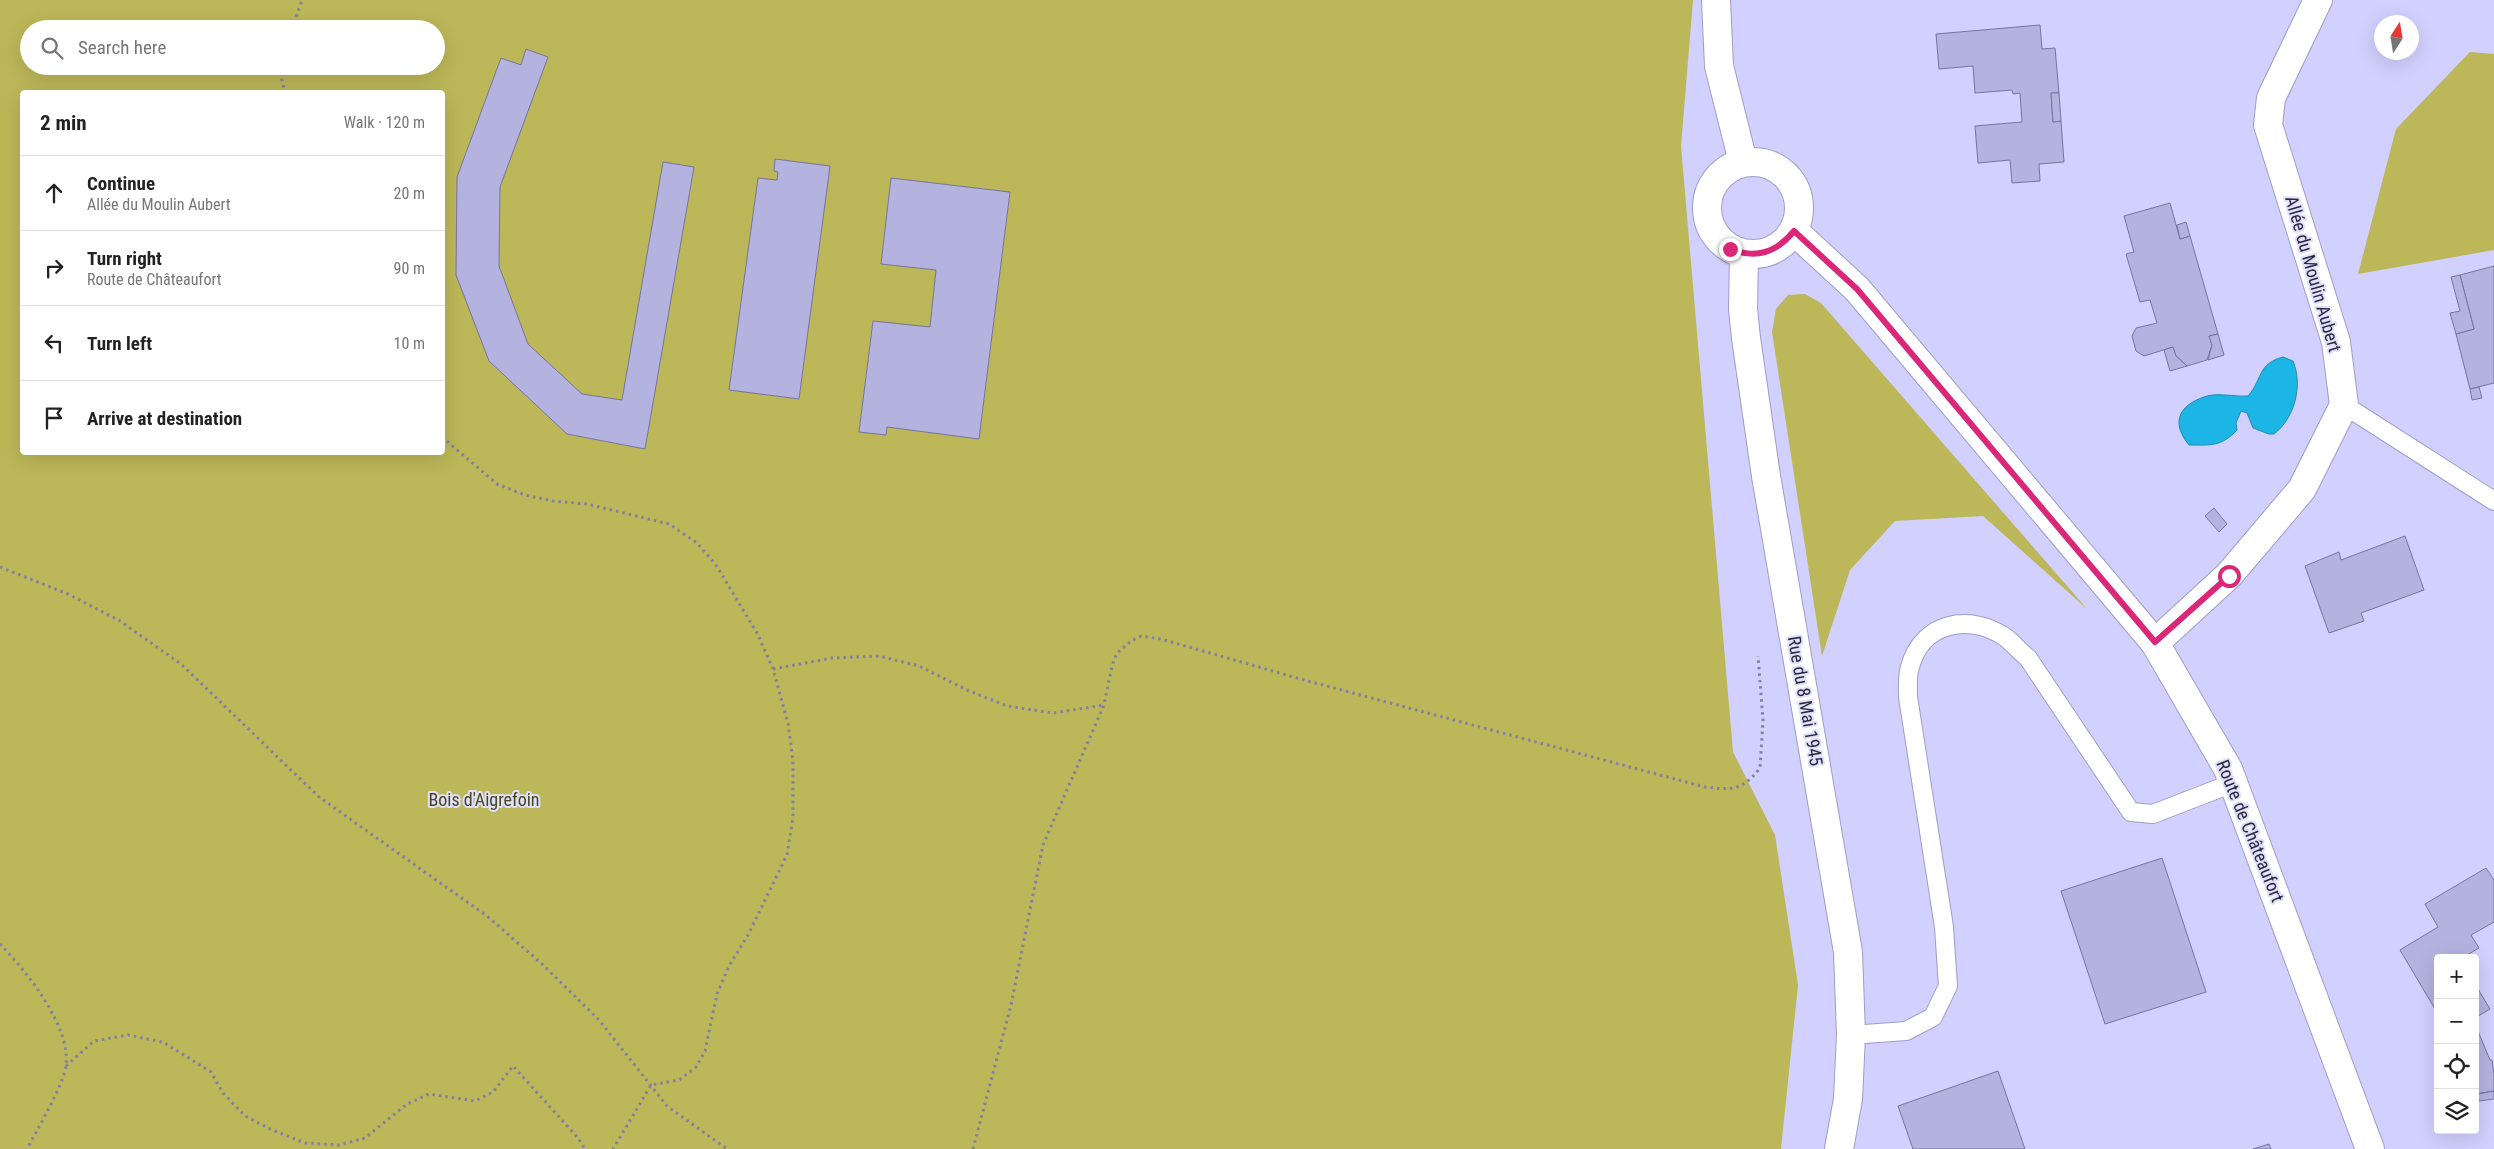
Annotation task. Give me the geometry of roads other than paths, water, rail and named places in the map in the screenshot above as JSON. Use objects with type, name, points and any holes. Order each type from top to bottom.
[{"type":"street","points":[[1716,0],[1719,66],[1743,162]]},
{"type":"street","name":"Allée du Moulin Aubert","points":[[2318,0],[2271,98],[2268,124],[2336,342],[2344,405]]},
{"type":"street","points":[[1743,162],[1758,162],[1773,166],[1786,174],[1795,187],[1800,201],[1799,217],[1794,231],[1785,242],[1773,250],[1758,254],[1744,254],[1730,249],[1719,240],[1710,228],[1706,214],[1707,199],[1712,186],[1720,175],[1743,162]]},
{"type":"street","name":"Route de Châteaufort","points":[[1794,231],[1857,289],[2155,642],[2228,769],[2370,1149]]},
{"type":"street","name":"Rue du 8 Mai 1945","points":[[1744,254],[1743,309],[1766,476],[1848,952],[1851,1035],[1848,1099],[1839,1149]]},
{"type":"street","points":[[2155,642],[2229,576],[2302,489],[2344,405]]},
{"type":"lane","points":[[2344,405],[2494,501]]},
{"type":"lane","points":[[1851,1035],[1906,1031],[1933,1017],[1948,986],[1944,927],[1908,698],[1910,667],[1925,637],[1949,624],[1982,627],[2005,637],[2028,658],[2131,812],[2153,814],[2233,783]]},
{"type":"water","points":[[2283,357],[2293,361],[2296,370],[2297,390],[2292,410],[2274,434],[2253,428],[2247,413],[2241,411],[2236,423],[2237,430],[2226,440],[2210,445],[2189,445],[2183,437],[2179,423],[2183,410],[2188,405],[2209,396],[2248,396],[2264,368]]},
{"type":"park label","name":"Bois d'Aigrefoin","points":[[484,800]]}]
